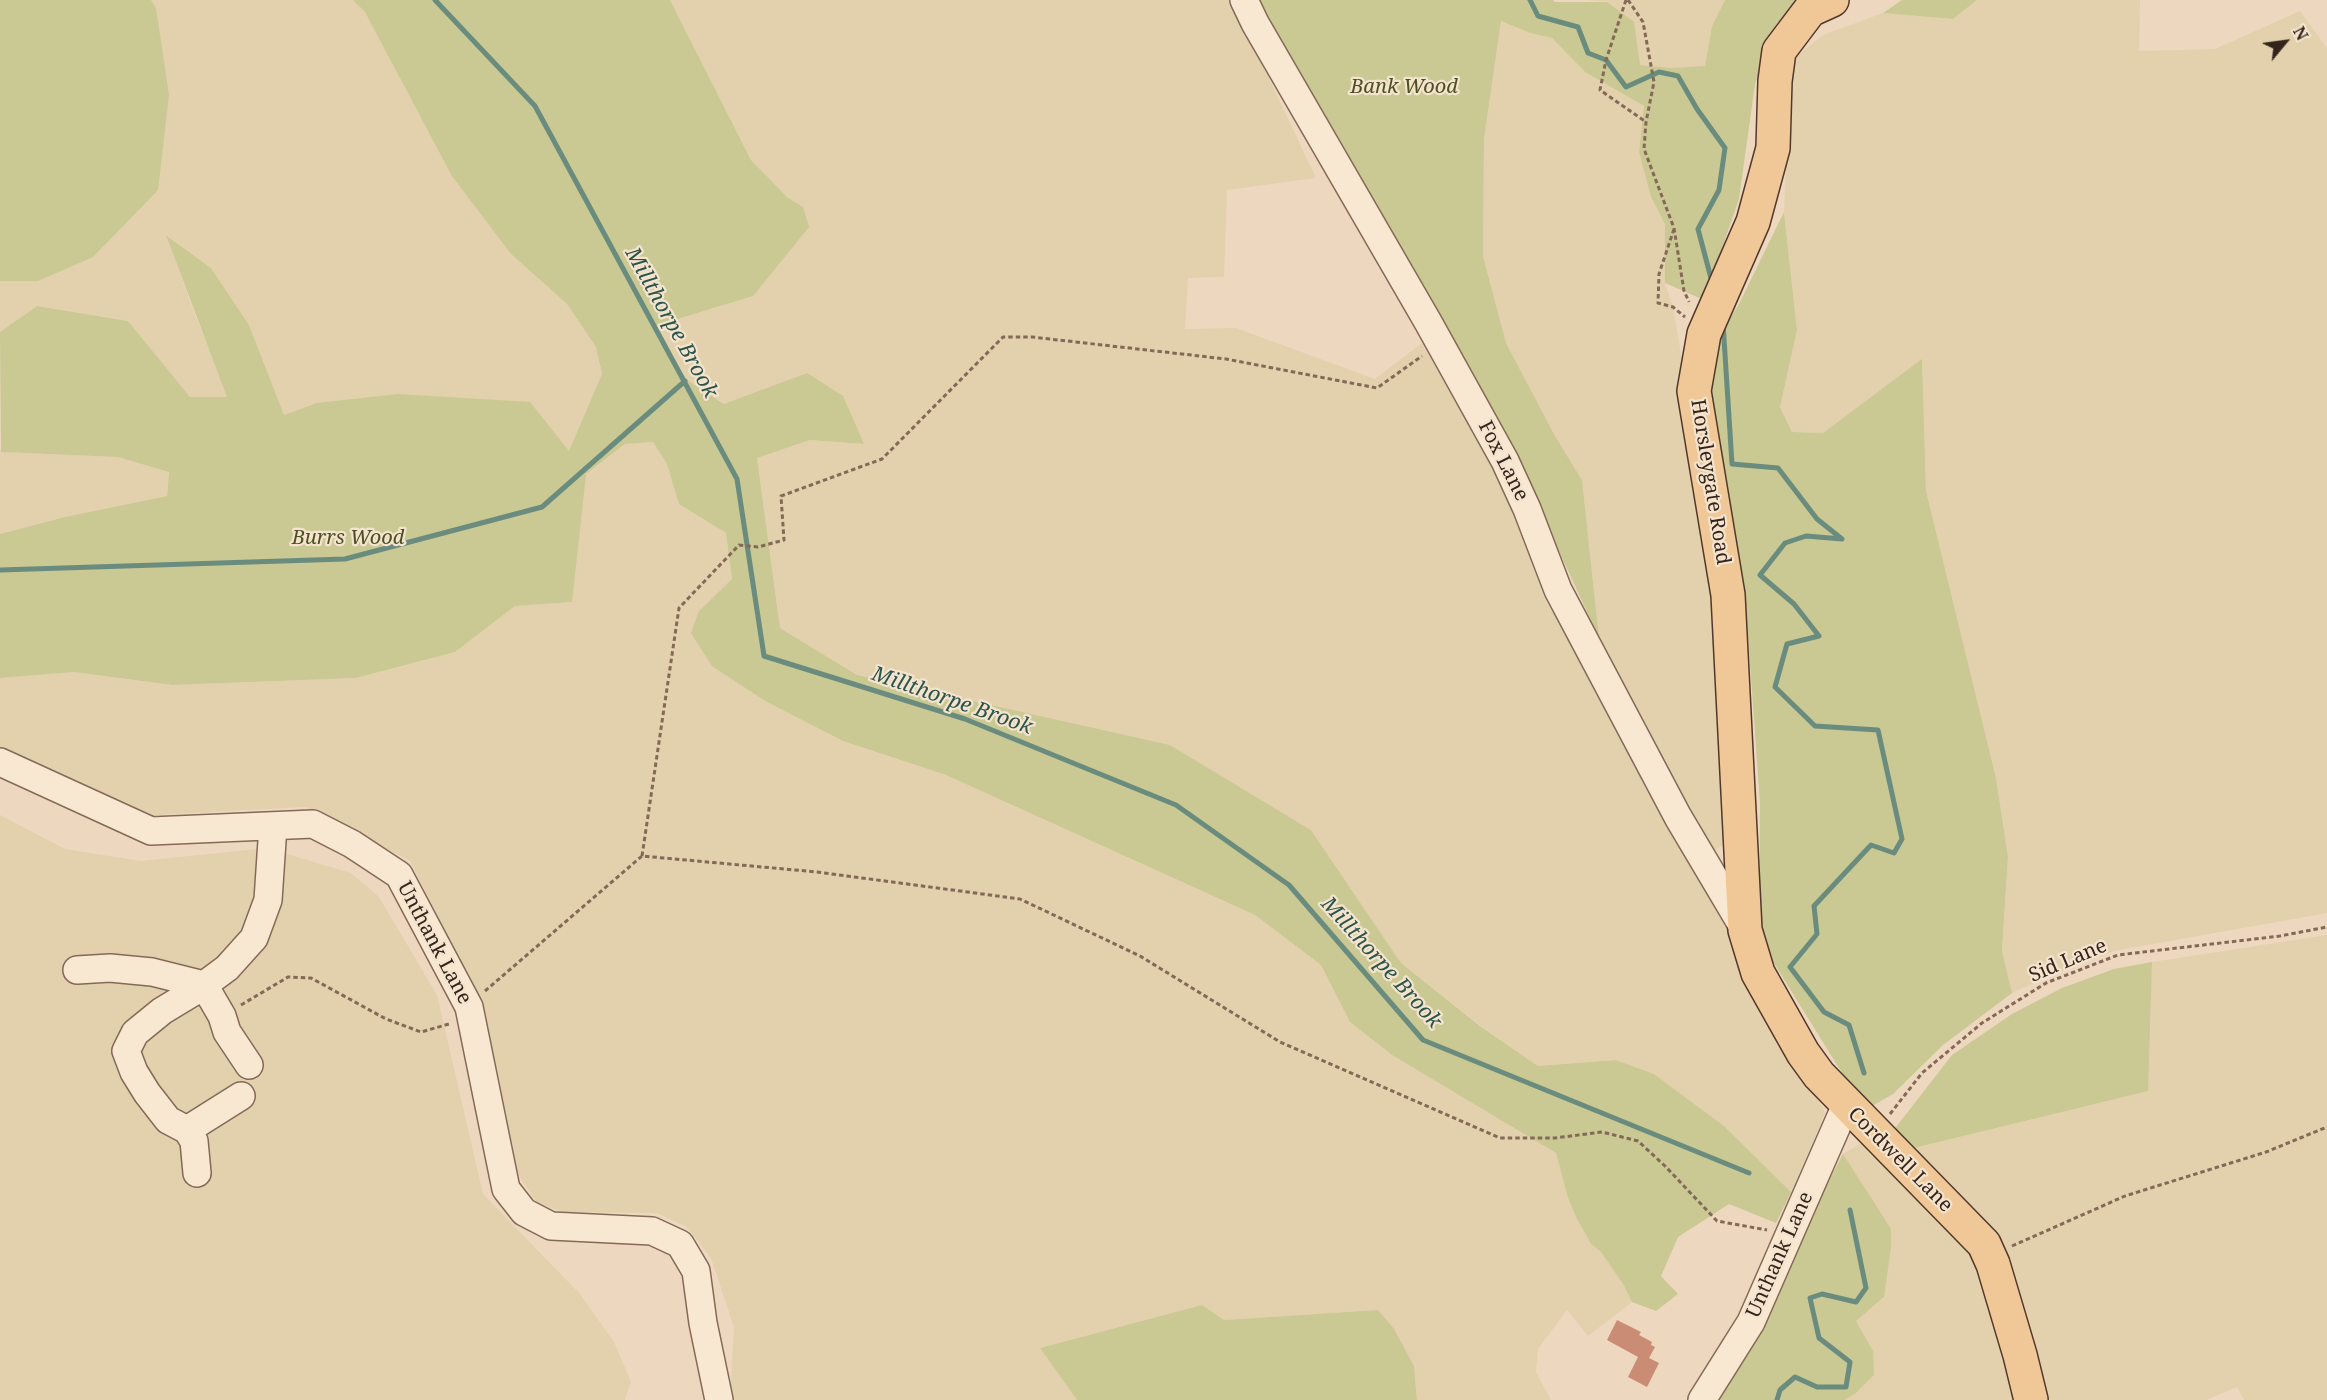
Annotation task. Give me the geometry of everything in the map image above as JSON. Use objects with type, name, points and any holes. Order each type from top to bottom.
[{"type":"main road","name":"Horsleygate Road","points":[[1745,930],[1725,865],[1728,595],[1694,391],[1704,334],[1754,222],[1773,147],[1775,81],[1779,51],[1810,10],[1832,0]]},
{"type":"main road","name":"Cordwell Lane","points":[[1745,930],[1758,973],[1788,1028],[1819,1075],[1984,1244],[1993,1264],[2031,1400]]},
{"type":"street","name":"Fox Lane","points":[[1244,0],[1505,461],[1527,509],[1558,590],[1678,817],[1725,865]]},
{"type":"street","name":"Unthank Lane","points":[[0,762],[151,831],[313,824],[352,844],[399,875],[470,1012],[506,1189],[524,1212],[551,1226],[652,1231],[680,1244],[696,1271],[703,1323],[719,1400]]},
{"type":"street","points":[[197,1173],[194,1142],[187,1130],[168,1120],[154,1102],[134,1071],[126,1051],[135,1033],[162,1011],[227,968],[254,938],[268,900],[273,826]]},
{"type":"street","points":[[77,970],[110,968],[152,972],[204,985],[222,1016],[227,1032],[249,1065]]},
{"type":"street","points":[[187,1130],[241,1096]]},
{"type":"street","name":"Unthank Lane","points":[[1702,1400],[1751,1322],[1846,1105]]},
{"type":"path","points":[[1627,0],[1644,22],[1654,82],[1644,149],[1674,228],[1684,291],[1704,334]]},
{"type":"path","points":[[1627,0],[1606,60],[1600,90],[1647,122]]},
{"type":"path","points":[[1674,228],[1659,274],[1658,303],[1673,307],[1704,334]]},
{"type":"path","points":[[222,1016],[288,977],[311,978],[386,1019],[421,1032],[470,1012],[642,856],[679,608],[739,544],[758,547],[784,540],[781,496],[882,459],[1003,337],[1032,337],[1226,359],[1377,388],[1422,356],[1424,347]]},
{"type":"path","points":[[642,856],[817,872],[1020,899],[1140,956],[1280,1042],[1474,1127],[1500,1138],[1555,1138],[1602,1132],[1638,1141],[1717,1221],[1790,1234]]},
{"type":"path","name":"Sid Lane","points":[[1875,1133],[1922,1073],[1982,1023],[2046,982],[2118,956],[2280,936],[2327,927]]},
{"type":"path","points":[[2011,1246],[2126,1196],[2266,1152],[2327,1127]]},
{"type":"shaded area","points":[[151,0],[353,0],[365,12],[511,254],[567,304],[596,347],[602,374],[569,451],[317,403],[284,415],[249,325],[211,268],[167,235],[189,299],[228,397],[190,397],[128,321],[37,306],[0,332],[0,281],[38,281],[168,95],[156,8]]},
{"type":"shaded area","points":[[670,0],[1232,0],[1316,178],[1227,190],[1224,277],[1188,278],[1185,329],[1236,328],[1375,379],[1422,343],[1502,486],[1546,602],[1594,676],[1825,1113],[1791,1192],[1724,1126],[1654,1074],[1616,1060],[1538,1066],[1481,1026],[1401,963],[1311,830],[1170,745],[857,675],[780,628],[757,458],[810,440],[864,444],[807,373],[725,404],[687,380],[655,326],[753,296],[803,207],[787,197],[751,160]]},
{"type":"shaded area","points":[[1585,0],[1725,0],[1712,26],[1705,67],[1672,68],[1640,65],[1607,2]]},
{"type":"shaded area","points":[[1977,0],[2140,0],[2139,51],[2215,49],[2300,11],[2327,48],[2327,913],[2114,951],[2046,977],[2012,993],[2002,951],[2008,857],[1996,778],[1926,491],[1922,360],[1823,433],[1792,432],[1780,407],[1797,330],[1784,212],[1790,61],[1823,35],[1883,13],[1953,19]]},
{"type":"shaded area","points":[[1501,21],[1530,33],[1552,38],[1585,72],[1644,106],[1639,152],[1651,197],[1665,224],[1665,283],[1673,307],[1722,593],[1725,844],[1713,851],[1681,806],[1599,638],[1582,480],[1555,436],[1506,343],[1483,256],[1484,139]]},
{"type":"shaded area","points":[[653,442],[667,464],[679,504],[726,533],[732,579],[699,611],[713,666],[765,701],[843,741],[946,775],[1255,915],[1321,965],[1350,1022],[1392,1055],[1556,1153],[1568,1198],[1577,1219],[1591,1244],[1601,1252],[1623,1284],[1632,1302],[1588,1336],[1567,1310],[1538,1349],[1536,1372],[1551,1400],[1417,1400],[1414,1366],[1378,1310],[1224,1320],[1202,1305],[1040,1348],[1077,1400],[730,1400],[734,1327],[711,1258],[687,1227],[657,1213],[564,1212],[537,1203],[519,1176],[485,1010],[410,861],[306,807],[151,815],[0,750],[0,678],[74,672],[172,685],[356,678],[455,652],[515,606],[572,602],[584,476],[625,444]]},
{"type":"shaded area","points":[[0,450],[2,452],[118,457],[169,471],[167,496],[65,517],[0,534]]},
{"type":"shaded area","points":[[0,815],[65,849],[141,861],[267,848],[351,873],[379,897],[437,995],[483,1194],[580,1294],[614,1342],[631,1382],[625,1400],[0,1400]]},
{"type":"shaded area","points":[[2327,935],[2327,1400],[2244,1400],[2237,1387],[2206,1400],[2049,1400],[2011,1273],[1910,1149],[2147,1091],[2152,962]]},
{"type":"shaded area","points":[[1861,1143],[1983,1264],[2018,1400],[1845,1400],[1856,1393],[1873,1351],[1856,1321],[1884,1297],[1843,1154]]},
{"type":"green space","points":[[0,0],[151,0],[156,8],[169,95],[158,190],[93,257],[38,281],[0,281]]},
{"type":"green space","name":"Burrs Wood","points":[[353,0],[670,0],[751,160],[787,197],[803,207],[809,227],[753,296],[655,326],[687,380],[724,404],[807,373],[843,396],[864,444],[810,440],[757,458],[780,628],[857,675],[1170,745],[1311,830],[1401,963],[1480,1026],[1538,1066],[1616,1060],[1654,1074],[1724,1126],[1791,1192],[1776,1223],[1729,1204],[1678,1237],[1661,1276],[1678,1294],[1656,1311],[1632,1302],[1623,1284],[1601,1252],[1591,1244],[1577,1219],[1568,1198],[1556,1153],[1392,1055],[1350,1022],[1321,965],[1255,915],[946,775],[843,741],[765,701],[712,666],[691,633],[699,611],[732,579],[726,533],[679,504],[667,464],[653,442],[625,444],[586,474],[572,602],[515,606],[455,652],[356,678],[172,685],[74,672],[0,678],[0,534],[65,517],[167,496],[169,472],[118,457],[1,452],[0,332],[37,306],[128,321],[190,397],[227,397],[166,235],[211,268],[249,325],[284,415],[317,403],[398,394],[530,402],[569,451],[602,374],[596,347],[567,304],[511,254],[452,176],[365,12]]},
{"type":"green space","name":"Bank Wood","points":[[1258,0],[1607,2],[1634,22],[1640,65],[1672,68],[1705,66],[1712,26],[1725,0],[1807,0],[1777,23],[1755,84],[1739,199],[1704,300],[1665,283],[1665,224],[1651,197],[1639,152],[1644,106],[1585,72],[1552,38],[1530,33],[1501,21],[1484,139],[1483,256],[1506,343],[1555,436],[1582,480],[1599,638],[1531,490]]},
{"type":"green space","points":[[1902,0],[1977,0],[1953,19],[1883,13]]},
{"type":"green space","points":[[1784,212],[1797,330],[1780,407],[1792,432],[1823,433],[1922,359],[1926,491],[1996,778],[2008,857],[2002,951],[2012,993],[1943,1045],[1893,1094],[1865,1110],[1759,939],[1760,803],[1745,594],[1706,358],[1739,304]]},
{"type":"green space","points":[[2152,962],[2148,1091],[1910,1149],[1893,1131],[1952,1055],[2012,1014],[2062,988],[2114,969]]},
{"type":"green space","points":[[1843,1154],[1891,1229],[1891,1247],[1884,1297],[1856,1321],[1873,1351],[1874,1375],[1856,1393],[1845,1400],[1713,1400]]},
{"type":"green space","points":[[1202,1305],[1224,1320],[1378,1310],[1394,1329],[1414,1366],[1417,1400],[1077,1400],[1040,1348]]},
{"type":"building","points":[[1617,1320],[1641,1332],[1639,1335],[1652,1342],[1651,1345],[1655,1347],[1649,1358],[1659,1363],[1647,1387],[1628,1377],[1638,1357],[1607,1340]]},
{"type":"waterway","name":"Millthorpe Brook","points":[[435,0],[535,106],[737,479],[764,656],[965,719],[1176,805],[1289,885],[1423,1040],[1749,1173]]},
{"type":"waterway","points":[[1530,0],[1538,16],[1578,27],[1588,53],[1606,60],[1626,87],[1659,72],[1678,76],[1697,109],[1725,148],[1719,190],[1698,229],[1712,282]]},
{"type":"waterway","points":[[1723,323],[1732,464],[1778,468],[1817,519],[1842,539],[1806,536],[1785,543],[1760,575],[1794,604],[1819,636],[1787,644],[1775,687],[1815,726],[1878,730],[1902,839],[1894,853],[1871,845],[1814,906],[1817,934],[1790,967],[1824,1012],[1849,1025],[1864,1073]]},
{"type":"waterway","points":[[0,570],[345,559],[542,507],[685,381]]},
{"type":"waterway","name":"Millthorpe Brook","points":[[1777,1400],[1780,1390],[1795,1377],[1817,1387],[1846,1387],[1850,1362],[1819,1338],[1810,1298],[1822,1294],[1856,1302],[1866,1288],[1850,1210]]}]
